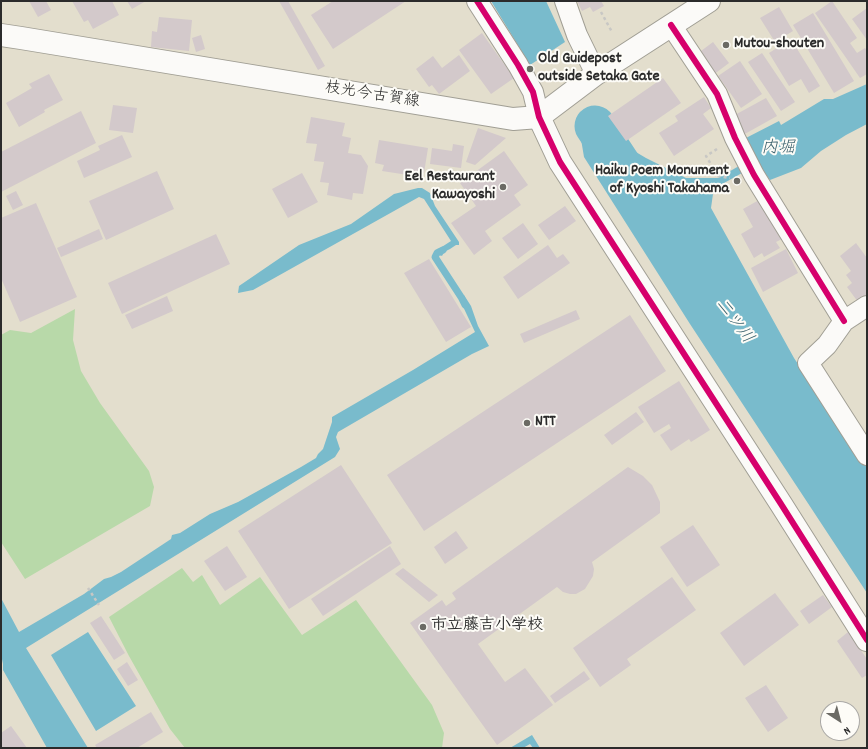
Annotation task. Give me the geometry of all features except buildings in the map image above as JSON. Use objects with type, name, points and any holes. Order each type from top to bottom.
[{"type":"main road","points":[[709,1],[596,74],[539,117],[560,162],[867,640]]},
{"type":"main road","name":"枝光今古賀線","points":[[1,35],[514,119],[539,117]]},
{"type":"street","points":[[476,1],[518,65],[533,92],[539,117]]},
{"type":"street","points":[[565,1],[577,35],[596,74]]},
{"type":"street","points":[[671,25],[717,94],[735,138],[744,169],[844,321]]},
{"type":"street","points":[[867,306],[844,321],[827,345],[808,363],[867,455]]},
{"type":"path","points":[[601,12],[612,32]]},
{"type":"path","points":[[718,176],[744,169]]},
{"type":"path","points":[[88,588],[99,605]]},
{"type":"green space","points":[[75,309],[73,340],[81,371],[100,403],[149,471],[154,487],[150,506],[25,579],[1,542],[1,335],[10,330],[31,333]]},
{"type":"green space","points":[[182,568],[193,582],[202,575],[220,605],[260,577],[302,635],[356,600],[432,705],[444,733],[442,748],[185,748],[170,729],[109,617]]},
{"type":"water","points":[[491,1],[546,1],[565,42],[530,65]]},
{"type":"water","name":"内堀","points":[[867,84],[867,124],[821,151],[801,168],[770,180],[758,164],[717,187],[713,194],[711,208],[794,358],[867,468],[867,593],[690,324],[584,157],[581,139],[607,122],[624,145],[646,158],[686,178],[718,178],[753,158],[744,139],[779,121],[781,125],[824,99],[833,99]]},
{"type":"water","points":[[422,188],[430,193],[435,206],[459,242],[459,245],[456,245],[442,253],[443,255],[441,256],[439,254],[437,256],[434,252],[451,241],[424,199],[419,197],[253,290],[238,293],[239,286],[299,245],[351,224],[394,194]]},
{"type":"water","points":[[464,295],[471,306],[478,326],[489,346],[472,354],[338,432],[336,437],[340,449],[335,457],[26,648],[88,748],[47,748],[3,670],[1,654],[1,598],[19,632],[84,594],[104,579],[121,572],[171,539],[172,535],[180,533],[210,514],[238,502],[316,458],[323,449],[332,422],[332,417],[475,332],[459,298]]},
{"type":"water","points":[[88,632],[136,706],[96,731],[51,655]]},
{"type":"water","points":[[532,735],[540,748],[533,748],[530,744],[523,748],[510,748]]},
{"type":"waterway","name":"二ツ川","points":[[595,126],[628,176]]},
{"type":"waterway","points":[[443,250],[437,253],[435,257],[465,305]]},
{"type":"cycle path","points":[[477,1],[518,65],[533,92],[539,117],[560,162],[867,640]]},
{"type":"cycle path","points":[[671,25],[717,94],[735,138],[754,175],[844,321]]},
{"type":"place","name":"Mutou-shouten","points":[[726,45]]},
{"type":"place","name":"Old Guidepost outside Setaka Gate","points":[[530,69]]},
{"type":"place","name":"Haiku Poem Monument of Kyoshi Takahama","points":[[737,181]]},
{"type":"place","name":"Eel Restaurant Kawayoshi","points":[[503,187]]},
{"type":"place","name":"NTT","points":[[527,423]]},
{"type":"place","name":"市立藤吉小学校","points":[[423,627]]}]
